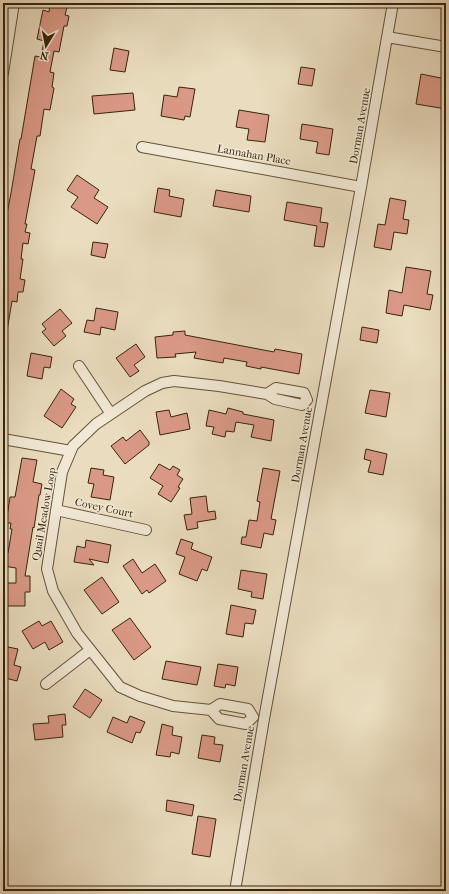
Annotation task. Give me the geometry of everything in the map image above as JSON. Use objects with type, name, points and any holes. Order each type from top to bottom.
[{"type":"street","points":[[3,73],[14,3]]},
{"type":"street","name":"Dorman Avenue","points":[[235,891],[264,719],[362,187],[393,3]]},
{"type":"street","points":[[387,37],[446,47]]},
{"type":"street","name":"Lannahan Place","points":[[142,147],[362,187]]},
{"type":"street","points":[[79,366],[111,414]]},
{"type":"street","name":"Quail Meadow Loop","points":[[264,719],[253,717],[248,709],[220,704],[211,710],[173,706],[140,696],[120,687],[77,632],[53,591],[47,568],[62,472],[72,446],[96,424],[145,392],[162,383],[174,381],[219,386],[267,394],[276,388],[304,393],[307,400],[322,403]]},
{"type":"street","points":[[3,439],[71,451]]},
{"type":"street","name":"Covey Court","points":[[56,510],[146,530]]},
{"type":"street","points":[[46,684],[90,650]]},
{"type":"street","name":"Quail Meadow Loop","points":[[211,710],[219,719],[246,724],[253,717]]},
{"type":"building","points":[[50,4],[67,7],[65,15],[69,16],[67,26],[64,26],[59,52],[54,51],[50,72],[54,73],[52,87],[54,88],[50,110],[44,109],[40,136],[37,136],[31,169],[35,170],[25,224],[27,224],[25,232],[30,233],[28,244],[23,243],[21,259],[23,259],[20,279],[25,280],[23,292],[18,292],[17,302],[12,301],[7,331],[3,331],[3,229],[21,139],[35,56],[41,57],[44,41],[37,39],[43,10],[49,12]]},
{"type":"building","points":[[114,48],[129,51],[125,72],[110,70]]},
{"type":"building","points":[[301,67],[315,69],[312,86],[298,84]]},
{"type":"building","points":[[421,74],[446,79],[446,109],[416,104]]},
{"type":"building","points":[[179,87],[195,89],[190,117],[185,116],[184,120],[161,116],[164,95],[177,97]]},
{"type":"building","points":[[133,93],[135,110],[94,114],[92,96]]},
{"type":"building","points":[[239,110],[269,115],[265,142],[247,140],[249,129],[236,127]]},
{"type":"building","points":[[302,124],[333,129],[329,155],[316,153],[318,142],[300,139]]},
{"type":"building","points":[[77,175],[99,190],[94,198],[108,207],[97,224],[71,207],[78,197],[67,190]]},
{"type":"building","points":[[158,188],[170,190],[169,196],[184,199],[181,217],[154,212]]},
{"type":"building","points":[[216,190],[251,196],[249,212],[213,206]]},
{"type":"building","points":[[390,198],[406,201],[403,219],[409,220],[407,234],[394,232],[391,250],[374,247],[378,224],[385,225]]},
{"type":"building","points":[[287,202],[322,208],[320,222],[328,223],[324,247],[314,246],[317,226],[284,220]]},
{"type":"building","points":[[93,242],[108,244],[105,258],[91,255]]},
{"type":"building","points":[[406,267],[431,271],[427,294],[433,295],[430,310],[404,305],[402,316],[386,313],[389,290],[402,293]]},
{"type":"building","points":[[96,308],[118,312],[115,330],[101,327],[100,335],[84,332],[87,320],[94,321]]},
{"type":"building","points":[[60,309],[72,323],[62,331],[66,336],[54,346],[42,332],[46,329],[42,324]]},
{"type":"building","points":[[362,327],[379,330],[377,343],[360,340]]},
{"type":"building","points":[[185,331],[185,335],[274,352],[275,349],[302,354],[299,374],[261,367],[261,369],[246,366],[247,362],[224,358],[223,363],[194,358],[196,352],[175,354],[176,357],[157,358],[155,337],[173,335],[173,332]]},
{"type":"building","points":[[136,344],[145,357],[134,365],[139,371],[130,377],[116,358]]},
{"type":"building","points":[[31,353],[52,357],[50,368],[44,367],[42,379],[27,376]]},
{"type":"building","points":[[61,389],[74,399],[71,404],[76,407],[62,428],[44,416]]},
{"type":"building","points":[[370,390],[390,393],[386,417],[365,413]]},
{"type":"building","points":[[228,408],[243,412],[243,414],[274,420],[271,441],[251,437],[254,425],[236,422],[234,432],[226,431],[225,437],[212,434],[214,427],[206,426],[209,410],[226,414]]},
{"type":"building","points":[[169,410],[171,417],[187,413],[190,429],[160,435],[156,412]]},
{"type":"building","points":[[140,430],[149,442],[149,445],[125,464],[111,446],[123,437],[126,441]]},
{"type":"building","points":[[366,449],[387,454],[383,475],[368,472],[371,461],[364,459]]},
{"type":"building","points":[[22,458],[37,460],[33,482],[42,484],[25,576],[30,576],[30,592],[25,592],[25,606],[4,606],[4,583],[16,583],[16,568],[3,566],[3,557],[4,552],[8,553],[12,529],[10,529],[11,523],[6,523],[10,497],[15,497]]},
{"type":"building","points":[[159,464],[170,470],[173,466],[180,470],[177,475],[183,479],[178,487],[180,488],[171,502],[158,494],[163,486],[150,478]]},
{"type":"building","points":[[91,468],[104,470],[103,475],[114,477],[110,500],[91,497],[94,484],[88,483]]},
{"type":"building","points":[[263,468],[280,471],[271,519],[276,520],[273,535],[264,533],[261,548],[241,544],[242,537],[246,537],[249,520],[257,521],[260,502],[257,501]]},
{"type":"building","points":[[206,496],[208,512],[215,511],[216,519],[197,522],[198,528],[187,530],[184,515],[192,514],[190,498]]},
{"type":"building","points":[[181,539],[193,543],[191,549],[212,557],[207,571],[202,569],[197,581],[179,574],[185,557],[176,554]]},
{"type":"building","points":[[86,540],[111,545],[108,563],[89,559],[94,565],[74,562],[77,546],[85,548]]},
{"type":"building","points":[[133,559],[142,573],[155,564],[166,581],[149,593],[147,590],[142,594],[123,566]]},
{"type":"building","points":[[241,570],[267,574],[263,599],[251,597],[252,592],[238,589]]},
{"type":"building","points":[[102,577],[119,602],[102,614],[84,590]]},
{"type":"building","points":[[231,605],[256,610],[253,624],[245,623],[243,637],[226,634]]},
{"type":"building","points":[[130,618],[151,647],[134,660],[112,630]]},
{"type":"building","points":[[39,621],[42,626],[51,621],[63,642],[49,650],[45,642],[33,649],[22,631]]},
{"type":"building","points":[[3,646],[18,649],[14,665],[21,667],[17,681],[5,678],[3,676]]},
{"type":"building","points":[[166,661],[201,667],[197,685],[162,679]]},
{"type":"building","points":[[218,664],[238,667],[235,686],[226,684],[225,688],[214,686]]},
{"type":"building","points":[[85,689],[102,700],[90,718],[73,707]]},
{"type":"building","points":[[65,714],[66,725],[62,725],[63,737],[35,740],[33,724],[49,723],[48,716]]},
{"type":"building","points":[[130,716],[145,722],[140,733],[136,732],[132,743],[107,732],[113,717],[127,723]]},
{"type":"building","points":[[162,724],[173,727],[172,735],[182,737],[179,754],[171,752],[170,757],[156,755]]},
{"type":"building","points":[[202,735],[215,737],[214,744],[223,745],[220,762],[198,758]]},
{"type":"building","points":[[167,800],[194,805],[192,816],[166,811]]},
{"type":"building","points":[[198,816],[216,819],[210,857],[192,854]]}]
